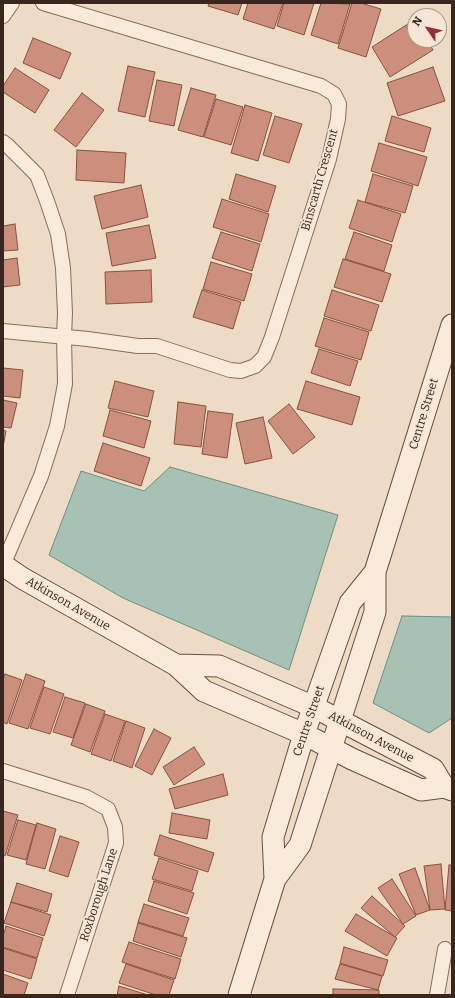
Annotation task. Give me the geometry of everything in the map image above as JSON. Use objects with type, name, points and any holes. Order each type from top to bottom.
[{"type":"main road","name":"Centre Street","points":[[275,879],[300,845],[375,612],[375,572],[452,325]]},
{"type":"main road","name":"Atkinson Avenue","points":[[3,565],[26,580],[176,665],[204,691],[304,734],[352,759],[421,790],[448,788]]},
{"type":"main road","name":"Centre Street","points":[[239,995],[275,879],[274,837],[304,734],[350,603],[375,572]]},
{"type":"main road","name":"Atkinson Avenue","points":[[176,665],[219,666],[314,707],[433,769],[448,788]]},
{"type":"street","points":[[3,16],[12,3]]},
{"type":"street","name":"Binscarth Crescent","points":[[3,332],[64,337],[138,346],[157,346],[230,370],[241,372],[255,366],[264,357],[272,337],[328,159],[338,119],[339,104],[334,94],[321,86],[42,3]]},
{"type":"street","points":[[3,142],[37,175],[58,234],[63,268],[65,313],[65,384],[57,426],[41,476],[3,565]]},
{"type":"street","name":"Roxborough Lane","points":[[3,770],[86,797],[108,809],[115,827],[116,843],[68,995]]},
{"type":"street","points":[[438,995],[445,949]]},
{"type":"shaded area","points":[[170,467],[338,515],[289,670],[123,598],[49,555],[81,471],[144,491]]},
{"type":"shaded area","points":[[402,616],[452,617],[452,718],[429,733],[373,703]]},
{"type":"building","points":[[209,3],[242,3],[238,15],[208,6]]},
{"type":"building","points":[[248,3],[283,3],[274,29],[243,19]]},
{"type":"building","points":[[284,3],[314,3],[304,35],[277,26]]},
{"type":"building","points":[[321,3],[350,4],[338,44],[311,35]]},
{"type":"building","points":[[352,3],[361,3],[381,9],[366,57],[338,48]]},
{"type":"building","points":[[407,24],[407,48],[432,48],[433,50],[390,77],[372,47]]},
{"type":"building","points":[[33,38],[71,53],[60,79],[23,63]]},
{"type":"building","points":[[128,66],[155,72],[145,117],[118,111]]},
{"type":"building","points":[[433,67],[445,101],[398,116],[387,83]]},
{"type":"building","points":[[15,68],[49,90],[35,113],[3,92],[3,86]]},
{"type":"building","points":[[157,80],[182,85],[174,126],[149,121]]},
{"type":"building","points":[[191,88],[216,95],[203,137],[178,130]]},
{"type":"building","points":[[82,93],[104,110],[76,147],[54,130]]},
{"type":"building","points":[[216,99],[243,107],[231,145],[204,137]]},
{"type":"building","points":[[245,105],[272,113],[258,161],[231,153]]},
{"type":"building","points":[[275,116],[302,124],[289,163],[263,155]]},
{"type":"building","points":[[392,116],[431,128],[424,152],[385,141]]},
{"type":"building","points":[[379,143],[427,157],[418,186],[371,171]]},
{"type":"building","points":[[77,150],[126,153],[124,183],[76,180]]},
{"type":"building","points":[[236,174],[276,186],[268,212],[229,199]]},
{"type":"building","points":[[373,174],[413,186],[405,213],[365,202]]},
{"type":"building","points":[[141,185],[148,217],[102,229],[94,196]]},
{"type":"building","points":[[222,199],[269,214],[261,242],[213,227]]},
{"type":"building","points":[[358,200],[401,214],[392,242],[349,228]]},
{"type":"building","points":[[15,224],[18,250],[3,251],[3,226]]},
{"type":"building","points":[[149,225],[156,258],[112,266],[106,233]]},
{"type":"building","points":[[221,232],[260,244],[252,271],[212,258]]},
{"type":"building","points":[[354,232],[392,245],[384,271],[345,259]]},
{"type":"building","points":[[17,258],[20,285],[3,287],[3,260]]},
{"type":"building","points":[[343,259],[391,274],[382,302],[334,287]]},
{"type":"building","points":[[211,262],[252,274],[244,301],[203,289]]},
{"type":"building","points":[[151,270],[152,302],[106,304],[105,272]]},
{"type":"building","points":[[202,290],[241,302],[233,329],[193,317]]},
{"type":"building","points":[[332,290],[379,305],[371,331],[324,316]]},
{"type":"building","points":[[324,318],[369,332],[361,360],[315,346]]},
{"type":"building","points":[[319,349],[358,361],[350,386],[311,373]]},
{"type":"building","points":[[3,368],[23,370],[20,398],[3,396]]},
{"type":"building","points":[[115,381],[154,391],[148,417],[108,408]]},
{"type":"building","points":[[306,381],[360,397],[352,425],[297,409]]},
{"type":"building","points":[[3,400],[17,403],[11,428],[3,427]]},
{"type":"building","points":[[178,402],[206,406],[201,447],[174,444]]},
{"type":"building","points":[[289,404],[315,437],[293,454],[268,421]]},
{"type":"building","points":[[110,410],[151,421],[144,448],[103,436]]},
{"type":"building","points":[[208,411],[233,414],[227,458],[202,454]]},
{"type":"building","points":[[263,417],[272,458],[245,464],[236,423]]},
{"type":"building","points":[[3,430],[6,431],[3,447]]},
{"type":"building","points":[[103,443],[150,458],[141,486],[94,471]]},
{"type":"building","points":[[5,674],[22,680],[7,724],[3,722],[3,679]]},
{"type":"building","points":[[26,674],[45,681],[28,729],[9,723]]},
{"type":"building","points":[[44,687],[64,694],[50,734],[30,728]]},
{"type":"building","points":[[65,697],[85,703],[73,738],[53,732]]},
{"type":"building","points":[[86,704],[105,711],[90,752],[71,745]]},
{"type":"building","points":[[105,714],[125,721],[111,761],[91,754]]},
{"type":"building","points":[[126,721],[145,728],[132,768],[113,761]]},
{"type":"building","points":[[154,729],[171,738],[152,775],[135,766]]},
{"type":"building","points":[[194,747],[205,764],[174,785],[163,767]]},
{"type":"building","points":[[223,774],[228,795],[175,809],[169,789]]},
{"type":"building","points":[[3,811],[18,815],[5,856],[3,855]]},
{"type":"building","points":[[172,813],[210,820],[207,839],[169,833]]},
{"type":"building","points":[[18,820],[36,825],[26,860],[7,855]]},
{"type":"building","points":[[37,823],[56,829],[45,869],[26,864]]},
{"type":"building","points":[[160,835],[214,853],[208,872],[154,855]]},
{"type":"building","points":[[60,836],[79,842],[68,877],[49,871]]},
{"type":"building","points":[[159,858],[198,871],[192,891],[152,879]]},
{"type":"building","points":[[441,864],[445,909],[430,910],[424,866]]},
{"type":"building","points":[[449,865],[452,865],[452,911],[445,910]]},
{"type":"building","points":[[415,868],[430,910],[416,915],[399,874]]},
{"type":"building","points":[[392,879],[416,916],[403,924],[378,888]]},
{"type":"building","points":[[154,881],[194,893],[187,914],[148,901]]},
{"type":"building","points":[[17,883],[52,894],[47,912],[11,902]]},
{"type":"building","points":[[372,896],[405,926],[395,937],[361,908]]},
{"type":"building","points":[[11,902],[51,915],[44,936],[4,923]]},
{"type":"building","points":[[144,904],[189,918],[183,936],[138,922]]},
{"type":"building","points":[[356,914],[397,938],[387,956],[345,931]]},
{"type":"building","points":[[138,923],[187,938],[181,957],[133,941]]},
{"type":"building","points":[[6,926],[43,938],[37,958],[3,947],[3,937]]},
{"type":"building","points":[[129,942],[181,959],[175,979],[122,962]]},
{"type":"building","points":[[344,947],[388,960],[383,976],[340,963]]},
{"type":"building","points":[[3,948],[37,959],[31,979],[3,970]]},
{"type":"building","points":[[126,964],[174,980],[169,995],[156,995],[119,983]]},
{"type":"building","points":[[340,964],[382,976],[378,990],[335,979]]},
{"type":"building","points":[[3,974],[28,983],[24,995],[3,995]]},
{"type":"building","points":[[119,986],[148,995],[117,995]]},
{"type":"building","points":[[333,989],[379,990],[379,995],[333,995]]}]
